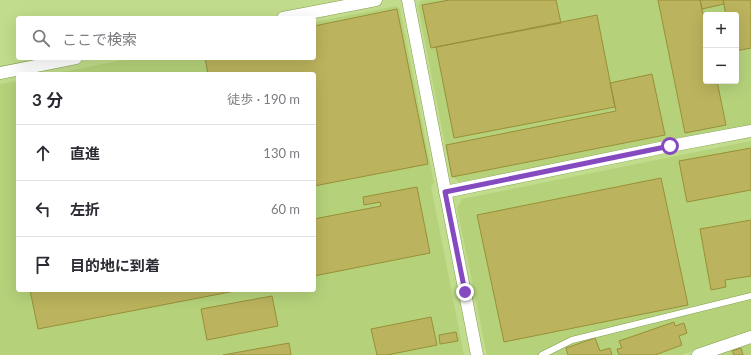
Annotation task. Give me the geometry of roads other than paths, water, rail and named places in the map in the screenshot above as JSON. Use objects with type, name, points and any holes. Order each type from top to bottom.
[{"type":"street","points":[[293,16],[376,0]]},
{"type":"street","points":[[408,0],[477,355]]},
{"type":"street","points":[[0,73],[66,60]]},
{"type":"street","points":[[445,192],[751,131]]},
{"type":"street","points":[[698,355],[751,337]]},
{"type":"lane","points":[[542,355],[572,340],[751,296]]},
{"type":"lane","points":[[542,355],[552,355]]}]
